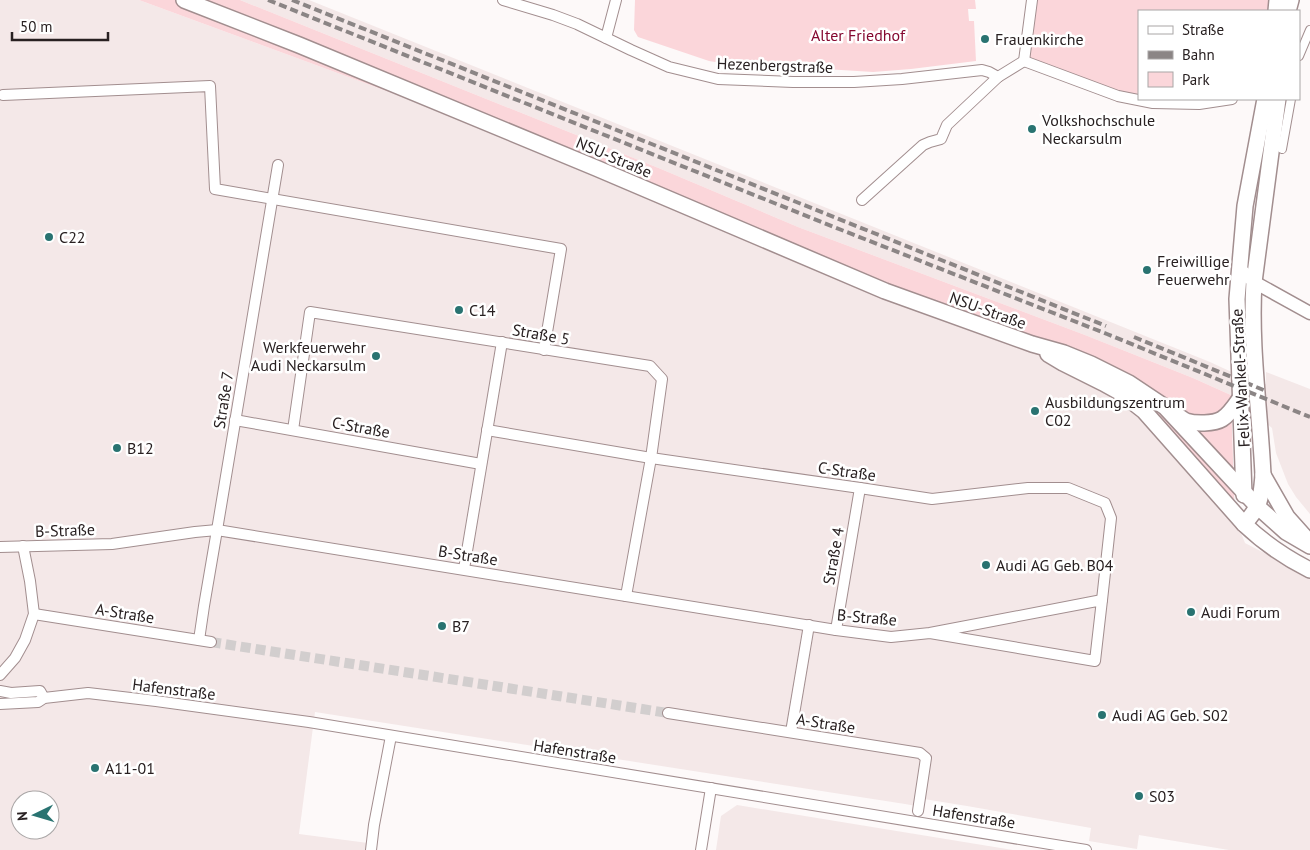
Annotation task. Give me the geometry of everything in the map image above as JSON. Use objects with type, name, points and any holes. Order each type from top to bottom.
[{"type":"main road","name":"NSU-Straße","points":[[184,0],[596,168],[857,280],[908,300],[1091,364],[1128,383],[1165,407],[1258,507],[1286,532],[1310,544]]},
{"type":"main road","name":"Felix-Wankel-Straße","points":[[1244,524],[1237,299],[1245,206],[1264,100]]},
{"type":"main road","name":"Felix-Wankel-Straße","points":[[1244,524],[1258,507],[1262,495],[1263,475],[1253,330],[1254,282],[1278,100]]},
{"type":"main road","name":"NSU-Straße","points":[[1032,344],[1063,363],[1121,393],[1144,410],[1255,535],[1277,551],[1310,570]]},
{"type":"main road","name":"Felix-Wankel-Straße","points":[[1165,407],[1186,421],[1208,423],[1222,419],[1241,397]]},
{"type":"main road","points":[[1263,475],[1286,517],[1310,544]]},
{"type":"street","name":"Hezenbergstraße","points":[[503,0],[577,24],[669,67],[718,79],[854,82],[982,70],[998,77]]},
{"type":"street","points":[[606,38],[616,0]]},
{"type":"street","points":[[1024,61],[1032,0]]},
{"type":"street","points":[[1300,54],[1310,30]]},
{"type":"street","points":[[862,200],[923,145],[941,139],[947,125],[998,77],[1024,61]]},
{"type":"street","points":[[1024,61],[1118,96],[1153,103],[1199,104],[1225,100]]},
{"type":"street","points":[[4,95],[210,86],[215,189],[561,249],[544,350]]},
{"type":"street","points":[[1264,100],[1274,136]]},
{"type":"street","points":[[1282,148],[1291,100]]},
{"type":"street","name":"Straße 7","points":[[199,640],[278,165]]},
{"type":"street","points":[[1240,269],[1254,282],[1310,313]]},
{"type":"street","name":"Straße 5","points":[[293,430],[310,312],[650,366],[662,379],[651,458],[626,596]]},
{"type":"street","points":[[464,569],[502,342]]},
{"type":"street","name":"C-Straße","points":[[235,420],[481,464]]},
{"type":"street","name":"C-Straße","points":[[487,430],[651,458],[932,499],[1028,488],[1068,488],[1105,504],[1111,518],[1102,600]]},
{"type":"street","name":"Straße 4","points":[[836,630],[860,488]]},
{"type":"street","name":"B-Straße","points":[[0,547],[112,544],[218,530],[809,626],[891,637],[930,632],[1102,600],[1094,661],[930,632]]},
{"type":"street","points":[[0,675],[15,658],[25,640],[34,614],[23,546]]},
{"type":"street","name":"A-Straße","points":[[34,614],[210,642]]},
{"type":"street","points":[[791,732],[809,626]]},
{"type":"street","points":[[0,691],[11,693],[40,692],[44,698],[38,702],[0,705],[0,696]]},
{"type":"street","name":"Hafenstraße","points":[[44,698],[88,693],[309,722],[1086,850]]},
{"type":"street","name":"A-Straße","points":[[668,712],[920,753],[926,758],[918,811]]},
{"type":"street","points":[[371,850],[374,824],[391,736]]},
{"type":"street","points":[[701,850],[710,788]]},
{"type":"shaded area","points":[[0,0],[139,0],[571,159],[1036,352],[1136,411],[1235,518],[1245,543],[1310,577],[1310,850],[1229,850],[1139,835],[1137,849],[1089,841],[1091,828],[967,806],[918,798],[916,806],[315,712],[299,834],[368,843],[367,850],[0,850]]},
{"type":"shaded area","points":[[240,0],[309,0],[1210,362],[1249,380],[1266,384],[1266,372],[1310,389],[1310,514],[1288,484],[1276,453],[1272,428],[1233,396],[1085,335],[798,227],[661,169]]},
{"type":"shaded area","points":[[737,805],[1013,850],[716,850],[721,816]]},
{"type":"green space","points":[[139,0],[240,0],[661,169],[798,227],[1085,335],[1233,396],[1231,400],[1235,518],[1140,414],[1108,393],[1036,352],[571,159]]},
{"type":"green space","name":"Alter Friedhof","points":[[635,0],[975,0],[976,9],[968,9],[969,21],[974,21],[976,61],[873,72],[709,61],[638,37],[634,30]]},
{"type":"green space","points":[[1037,0],[1270,0],[1268,10],[1138,10],[1138,95],[1117,90],[1030,58],[1030,32]]},
{"type":"tunnel","points":[[211,642],[668,713]]},
{"type":"railway","points":[[268,0],[839,229],[1107,334],[1310,417]]},
{"type":"railway","points":[[292,0],[1106,326]]},
{"type":"railway","points":[[1134,337],[1266,391]]},
{"type":"place","name":"Frauenkirche","points":[[985,39]]},
{"type":"place","name":"Volkshochschule Neckarsulm","points":[[1032,129]]},
{"type":"place","name":"C22","points":[[49,237]]},
{"type":"place","name":"Freiwillige Feuerwehr","points":[[1147,270]]},
{"type":"place","name":"C14","points":[[459,310]]},
{"type":"place","name":"Werkfeuerwehr Audi Neckarsulm","points":[[376,356]]},
{"type":"place","name":"Ausbildungszentrum C02","points":[[1035,411]]},
{"type":"place","name":"B12","points":[[117,448]]},
{"type":"place","name":"Audi AG Geb. B04","points":[[986,565]]},
{"type":"place","name":"Audi Forum","points":[[1191,612]]},
{"type":"place","name":"B7","points":[[442,626]]},
{"type":"place","name":"Audi AG Geb. S02","points":[[1102,715]]},
{"type":"place","name":"A11-01","points":[[95,768]]},
{"type":"place","name":"S03","points":[[1139,796]]}]
